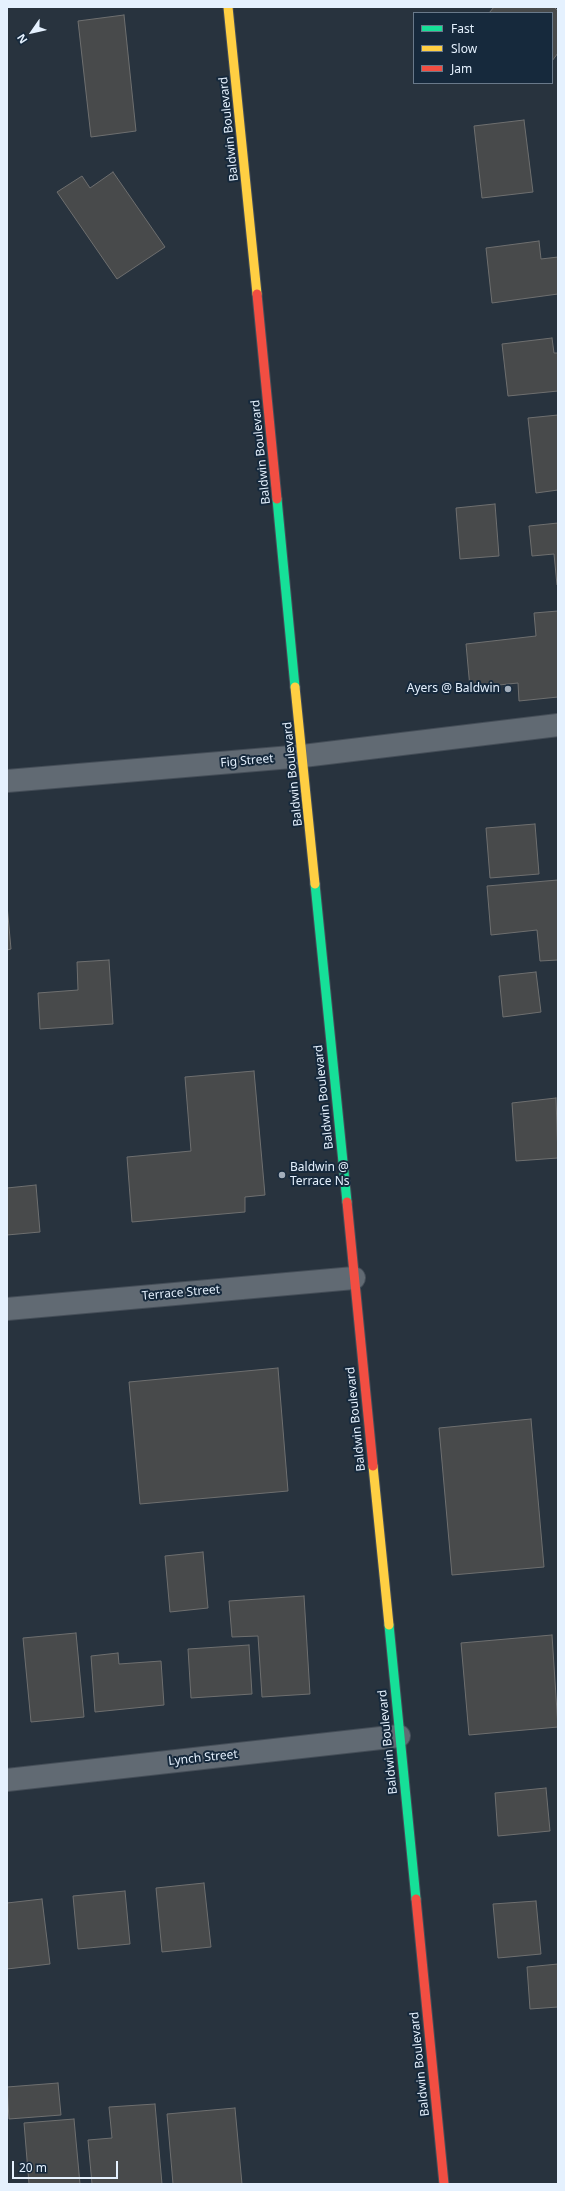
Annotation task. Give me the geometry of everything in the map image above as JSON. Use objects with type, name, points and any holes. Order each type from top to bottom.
[{"type":"main road","name":"Baldwin Boulevard","points":[[228,7],[444,2184]]},
{"type":"street","name":"Fig Street","points":[[7,781],[303,756],[558,725]]},
{"type":"street","name":"Terrace Street","points":[[7,1309],[354,1278]]},
{"type":"street","name":"Lynch Street","points":[[7,1780],[400,1736]]},
{"type":"building","points":[[494,7],[554,7],[558,11],[558,53],[553,60],[553,12],[490,12]]},
{"type":"building","points":[[124,15],[136,131],[91,137],[78,21]]},
{"type":"building","points":[[524,120],[533,192],[482,198],[474,126]]},
{"type":"building","points":[[113,172],[165,247],[117,279],[57,192],[82,176],[90,188]]},
{"type":"building","points":[[539,241],[541,259],[558,257],[558,294],[492,303],[486,248]]},
{"type":"building","points":[[552,338],[554,353],[558,353],[558,391],[508,396],[502,344]]},
{"type":"building","points":[[558,415],[558,490],[536,493],[528,418]]},
{"type":"building","points":[[495,504],[499,556],[460,559],[456,508]]},
{"type":"building","points":[[558,523],[557,585],[554,554],[532,556],[529,526]]},
{"type":"building","points":[[558,611],[558,697],[519,701],[518,683],[470,688],[466,644],[536,636],[534,613]]},
{"type":"building","points":[[535,824],[539,874],[490,878],[486,828]]},
{"type":"building","points":[[558,880],[558,960],[540,961],[537,930],[491,935],[487,886]]},
{"type":"building","points":[[7,905],[11,949],[7,950]]},
{"type":"building","points":[[109,960],[113,1024],[40,1029],[38,993],[78,990],[77,962]]},
{"type":"building","points":[[536,972],[541,1012],[503,1017],[499,976]]},
{"type":"building","points":[[254,1071],[265,1195],[245,1197],[245,1212],[132,1222],[127,1157],[191,1151],[185,1077]]},
{"type":"building","points":[[556,1098],[558,1158],[516,1161],[512,1103]]},
{"type":"building","points":[[36,1185],[40,1232],[7,1235],[7,1188]]},
{"type":"building","points":[[278,1368],[288,1491],[140,1504],[129,1382]]},
{"type":"building","points":[[531,1419],[544,1567],[452,1575],[439,1428]]},
{"type":"building","points":[[203,1552],[208,1608],[170,1612],[165,1556]]},
{"type":"building","points":[[304,1596],[310,1694],[262,1697],[258,1636],[232,1637],[229,1601]]},
{"type":"building","points":[[76,1633],[84,1717],[31,1722],[23,1638]]},
{"type":"building","points":[[552,1635],[558,1727],[469,1735],[461,1643]]},
{"type":"building","points":[[249,1645],[252,1694],[191,1698],[188,1649]]},
{"type":"building","points":[[118,1653],[119,1664],[161,1661],[164,1705],[95,1712],[91,1656]]},
{"type":"building","points":[[546,1788],[550,1831],[498,1836],[495,1793]]},
{"type":"building","points":[[204,1883],[211,1947],[162,1952],[156,1888]]},
{"type":"building","points":[[125,1891],[130,1944],[78,1949],[73,1896]]},
{"type":"building","points":[[42,1899],[50,1964],[7,1969],[7,1903]]},
{"type":"building","points":[[536,1901],[541,1954],[498,1958],[493,1904]]},
{"type":"building","points":[[558,1964],[558,2007],[530,2009],[527,1967]]},
{"type":"building","points":[[58,2083],[61,2115],[9,2119],[7,2087]]},
{"type":"building","points":[[155,2104],[162,2184],[92,2184],[88,2140],[112,2138],[109,2107]]},
{"type":"building","points":[[235,2108],[242,2184],[173,2184],[167,2114]]},
{"type":"building","points":[[74,2119],[80,2184],[29,2184],[24,2123]]},
{"type":"traffic: fast","points":[[277,499],[295,687]]},
{"type":"traffic: fast","points":[[315,884],[347,1202]]},
{"type":"traffic: fast","points":[[389,1625],[416,1899]]},
{"type":"traffic: slow","points":[[228,7],[257,294]]},
{"type":"traffic: slow","points":[[295,687],[315,884]]},
{"type":"traffic: slow","points":[[373,1466],[389,1625]]},
{"type":"traffic: jam","points":[[257,294],[277,499]]},
{"type":"traffic: jam","points":[[347,1202],[373,1466]]},
{"type":"traffic: jam","points":[[416,1899],[444,2184]]},
{"type":"place","name":"Ayers @ Baldwin","points":[[508,689]]},
{"type":"place","name":"Baldwin @ Terrace Ns","points":[[282,1175]]}]
